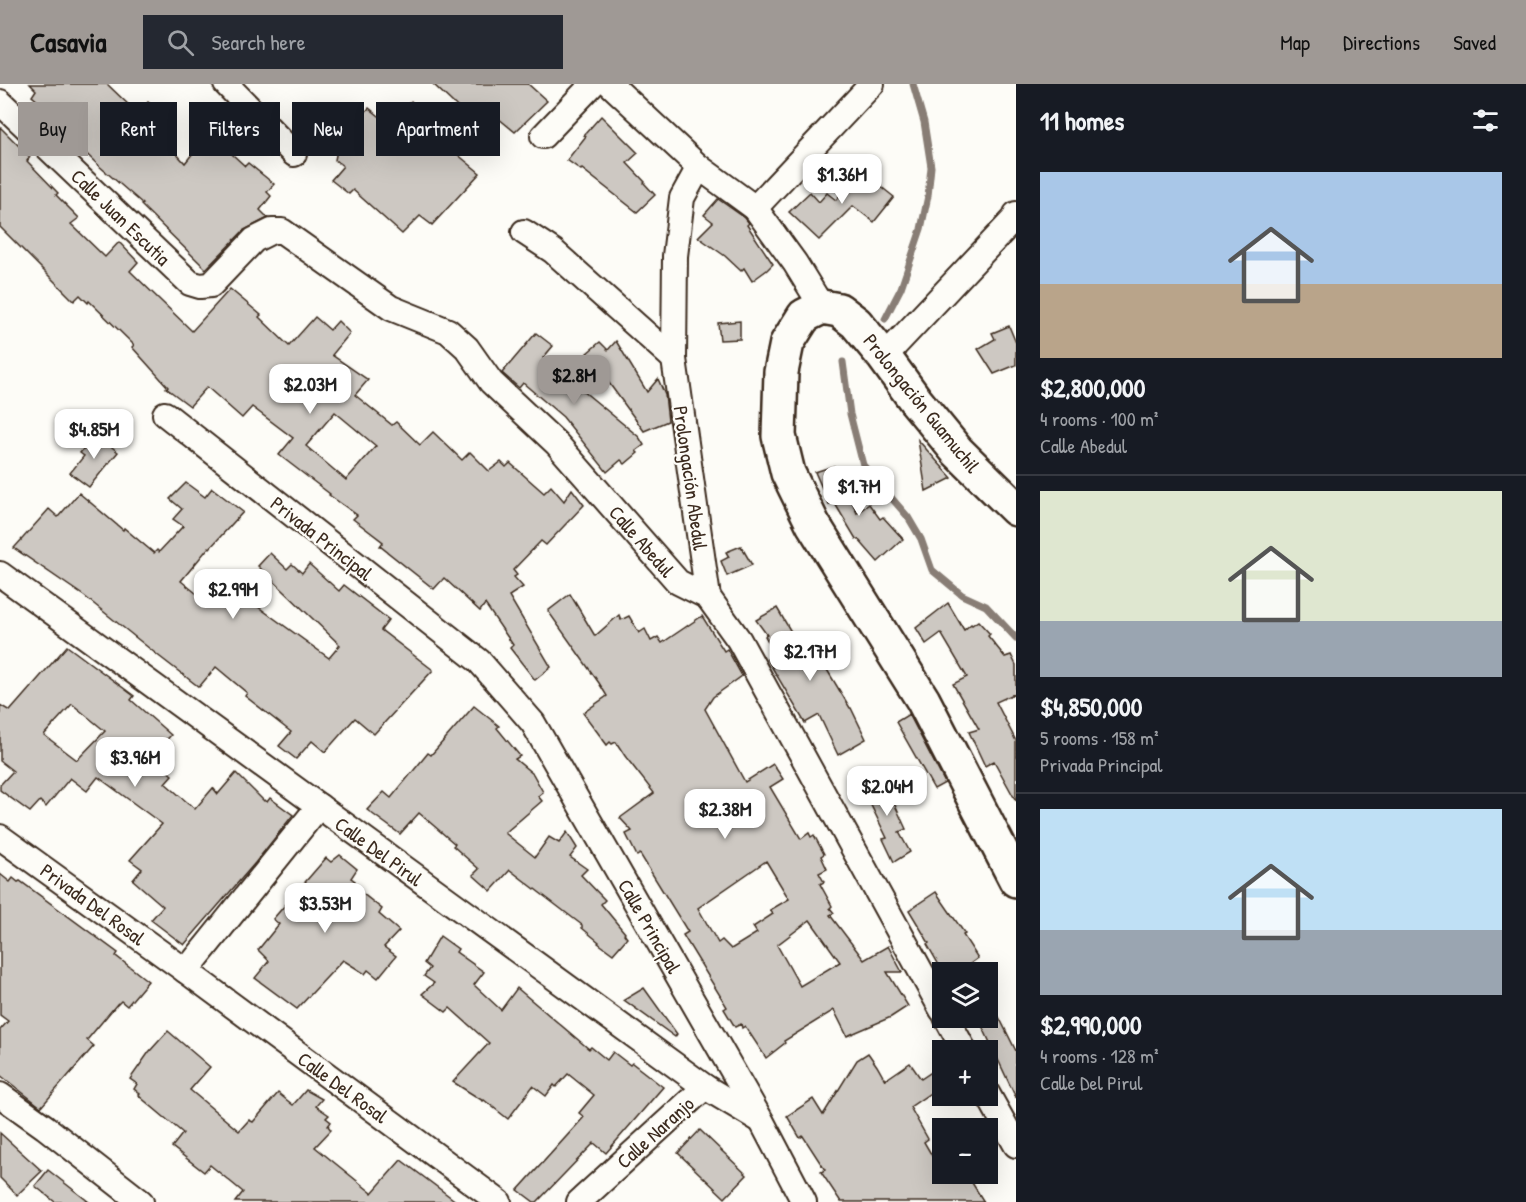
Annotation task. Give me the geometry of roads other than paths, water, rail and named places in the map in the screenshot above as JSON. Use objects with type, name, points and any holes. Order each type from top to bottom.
[{"type":"street","points":[[226,84],[292,152]]},
{"type":"street","points":[[543,136],[593,84]]},
{"type":"street","points":[[610,84],[699,167],[755,208],[795,263],[822,307],[804,316],[798,325],[787,343],[781,372],[779,436],[788,473],[813,524],[923,700],[1016,880]]},
{"type":"street","points":[[755,208],[872,84]]},
{"type":"street","name":"Calle Juan Escutia","points":[[0,102],[190,283],[200,286],[211,285],[254,240],[272,231]]},
{"type":"street","name":"Prolongación Abedul","points":[[699,167],[681,198],[675,256],[674,359],[708,597]]},
{"type":"street","points":[[884,357],[1015,218],[1016,214]]},
{"type":"street","name":"Calle Abedul","points":[[272,231],[282,231],[391,308],[448,331],[467,348],[491,382],[557,444],[678,582],[708,597],[739,640],[932,992]]},
{"type":"street","points":[[524,232],[553,251],[674,359]]},
{"type":"street","name":"Prolongación Guamuchil","points":[[822,307],[839,310],[856,322],[957,451],[1016,510]]},
{"type":"street","name":"Privada Principal","points":[[165,414],[479,661]]},
{"type":"street","name":"Calle Del Pirul","points":[[0,574],[705,1087],[762,1122]]},
{"type":"street","name":"Calle Principal","points":[[479,661],[533,723],[762,1122],[804,1202]]},
{"type":"street","points":[[186,971],[319,806]]},
{"type":"street","name":"Privada Del Rosal","points":[[0,837],[186,971]]},
{"type":"street","name":"Calle Del Rosal","points":[[186,971],[499,1202]]},
{"type":"street","name":"Calle Naranjo","points":[[579,1202],[705,1087]]},
{"type":"street","points":[[0,1095],[141,1202]]},
{"type":"street","points":[[995,1106],[1016,1145]]},
{"type":"waterway","points":[[885,319],[901,288],[921,229],[928,196],[931,167],[924,122],[913,84]]},
{"type":"waterway","points":[[843,362],[850,414],[863,465],[908,517],[921,539],[932,570],[962,595],[986,606],[1016,638]]}]
